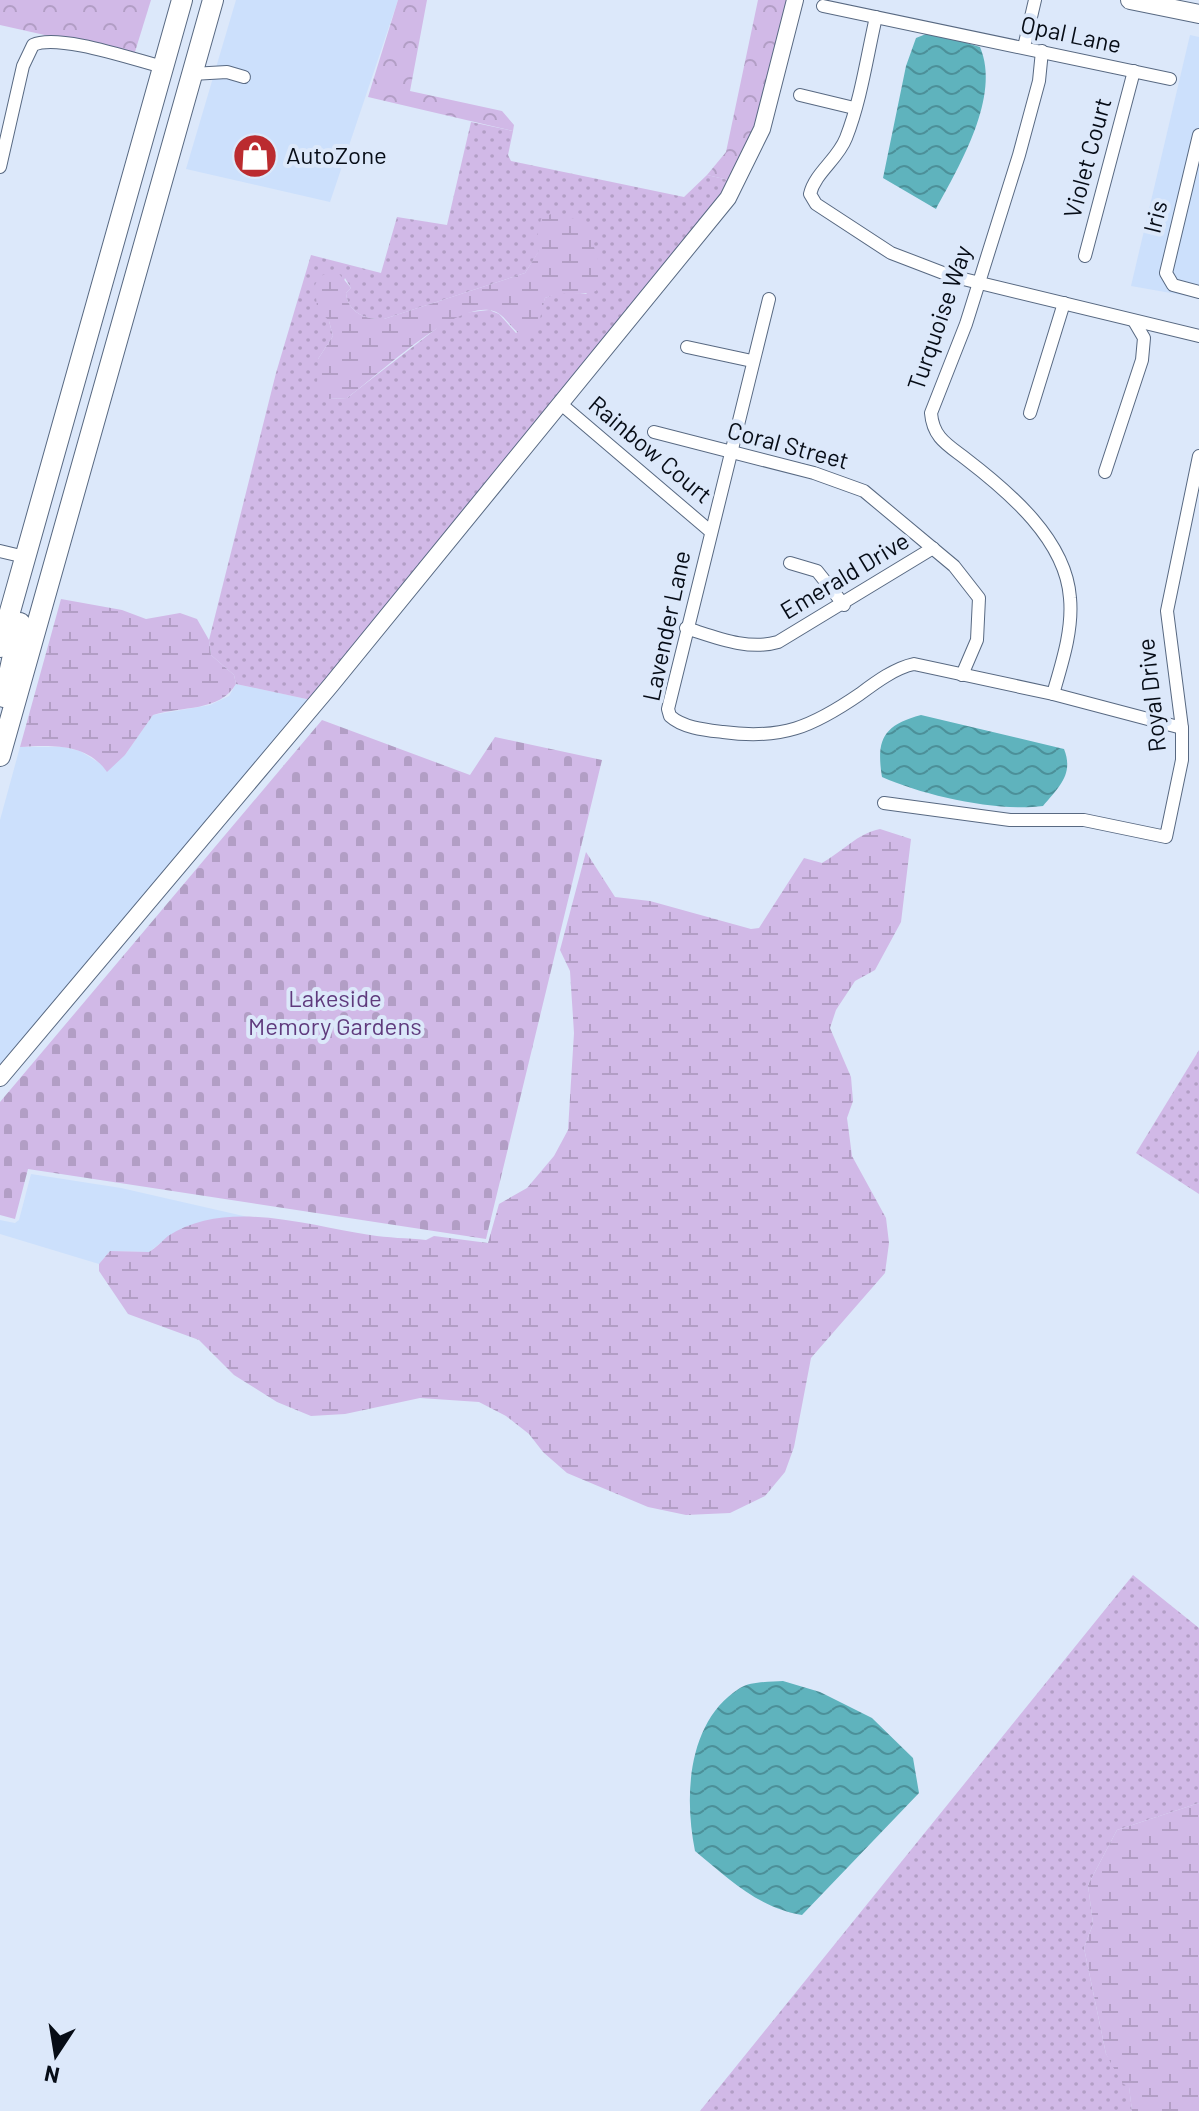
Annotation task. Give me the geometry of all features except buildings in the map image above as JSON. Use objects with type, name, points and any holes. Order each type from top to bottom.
[{"type":"main road","points":[[0,647],[182,0]]},
{"type":"main road","points":[[0,756],[213,0]]},
{"type":"main road","points":[[1130,0],[1199,14]]},
{"type":"main road","points":[[171,38],[176,59],[192,74]]},
{"type":"main road","points":[[6,733],[1,707],[46,509],[45,486]]},
{"type":"street","points":[[0,1078],[241,794],[738,183],[762,129],[795,0]]},
{"type":"street","points":[[1024,47],[1035,0]]},
{"type":"street","name":"Opal Lane","points":[[823,6],[1170,79]]},
{"type":"street","points":[[876,17],[845,141],[814,182],[810,194],[816,204],[882,248],[977,284],[1199,336]]},
{"type":"street","points":[[0,167],[23,66],[33,45],[47,41],[78,46],[163,67]]},
{"type":"street","name":"Turquoise Way","points":[[1042,51],[1029,121],[953,360],[933,403],[932,422],[946,445],[976,467],[1029,516],[1055,551],[1064,569],[1071,611],[1053,694]]},
{"type":"street","points":[[192,74],[216,71],[244,77]]},
{"type":"street","name":"Violet Court","points":[[1085,256],[1134,71]]},
{"type":"street","points":[[800,95],[854,108]]},
{"type":"street","name":"Iris","points":[[1198,292],[1173,285],[1166,273],[1199,135]]},
{"type":"street","name":"Lavender Lane","points":[[769,299],[686,628],[668,710],[676,721],[713,731],[760,736],[798,730],[908,665],[922,665],[1053,694],[1182,728]]},
{"type":"street","points":[[1030,413],[1064,303]]},
{"type":"street","points":[[1105,472],[1142,360],[1144,338],[1134,321]]},
{"type":"street","points":[[687,347],[752,361]]},
{"type":"street","name":"Rainbow Court","points":[[561,404],[710,531]]},
{"type":"street","name":"Coral Street","points":[[654,432],[814,473],[864,491],[933,548],[979,598],[977,640],[962,675]]},
{"type":"street","name":"Royal Drive","points":[[884,803],[1010,820],[1084,820],[1166,837],[1182,760],[1182,728],[1167,611],[1199,456]]},
{"type":"street","name":"Emerald Drive","points":[[686,628],[739,643],[769,645],[844,605],[933,548]]},
{"type":"street","points":[[0,551],[25,557]]},
{"type":"street","points":[[790,563],[817,571],[844,605]]},
{"type":"shaded area","points":[[236,0],[398,0],[330,202],[186,169]]},
{"type":"shaded area","points":[[1190,35],[1199,37],[1199,298],[1131,286]]},
{"type":"shaded area","points":[[236,684],[311,700],[0,1069],[0,820],[20,747],[63,747],[80,751],[101,764],[125,755],[153,715],[210,705],[229,696]]},
{"type":"shaded area","points":[[31,1174],[121,1188],[248,1217],[207,1222],[168,1237],[149,1252],[110,1251],[99,1264],[0,1234],[0,1220],[15,1223],[19,1220]]},
{"type":"green space","points":[[0,0],[151,0],[134,55],[0,25]]},
{"type":"green space","points":[[398,0],[427,0],[410,91],[502,111],[514,125],[513,131],[368,97]]},
{"type":"green space","points":[[758,0],[789,0],[757,127],[733,181],[707,175],[726,152]]},
{"type":"green space","points":[[471,122],[513,131],[508,155],[511,161],[684,197],[707,175],[733,181],[311,700],[236,684],[234,675],[211,655],[209,640],[276,373],[311,255],[381,273],[397,217],[447,225]],"holes":[[[541,248],[587,294],[560,292],[545,298],[540,314],[516,333],[499,314],[489,310],[463,313],[441,325],[347,398],[328,399],[318,359],[333,336],[329,321],[345,278],[351,288],[346,293],[350,306],[359,314],[384,319],[525,273]]]},
{"type":"green space","points":[[553,213],[586,222],[601,269],[596,291],[545,298],[537,331],[529,336],[518,332],[501,315],[489,310],[473,311],[455,318],[415,344],[347,398],[328,399],[317,386],[318,359],[333,336],[329,321],[317,308],[315,285],[319,277],[335,269],[351,288],[346,293],[350,306],[359,314],[384,319],[525,273],[540,249],[536,241],[541,219]]},
{"type":"green space","points":[[61,599],[122,610],[146,619],[180,613],[197,619],[209,640],[211,655],[234,675],[236,684],[229,693],[210,704],[153,715],[125,755],[107,772],[79,751],[56,746],[20,747]]},
{"type":"green space","name":"Lakeside Memory Gardens","points":[[322,720],[470,775],[495,737],[602,760],[486,1239],[28,1169],[15,1219],[0,1215],[0,1102]]},
{"type":"green space","points":[[880,829],[911,839],[901,922],[875,970],[855,981],[836,1010],[830,1028],[851,1077],[853,1101],[847,1118],[852,1156],[886,1218],[889,1243],[885,1273],[811,1358],[794,1447],[785,1472],[765,1496],[730,1513],[686,1515],[648,1507],[567,1473],[543,1452],[529,1434],[506,1416],[479,1402],[420,1398],[345,1414],[311,1416],[277,1402],[234,1375],[199,1340],[128,1314],[99,1271],[99,1264],[110,1251],[149,1252],[168,1236],[191,1225],[241,1217],[294,1221],[384,1237],[426,1240],[434,1236],[488,1243],[499,1204],[527,1188],[554,1156],[568,1130],[574,1033],[570,971],[560,950],[586,852],[615,897],[650,901],[751,929],[759,928],[804,858],[822,863],[857,839]]},
{"type":"green space","points":[[1199,1050],[1199,1194],[1136,1153]]},
{"type":"green space","points":[[1133,1575],[1199,1628],[1199,1803],[1117,1830],[1088,1885],[1093,1924],[1084,1948],[1106,2054],[1129,2086],[1132,2111],[700,2111]]},
{"type":"green space","points":[[1199,1803],[1199,2111],[1132,2111],[1129,2087],[1122,2083],[1106,2054],[1084,1948],[1093,1924],[1088,1885],[1117,1830]]},
{"type":"water","points":[[931,32],[980,47],[985,66],[982,108],[975,130],[936,209],[883,178],[906,66],[916,38]]},
{"type":"water","points":[[921,715],[1064,749],[1067,766],[1063,780],[1043,806],[1004,807],[961,801],[882,777],[880,753],[885,736],[898,724]]},
{"type":"water","points":[[783,1681],[820,1692],[872,1718],[913,1758],[919,1793],[802,1915],[757,1899],[695,1851],[690,1807],[690,1784],[700,1740],[722,1702],[745,1686]]},
{"type":"place","name":"AutoZone","points":[[255,156]]}]
